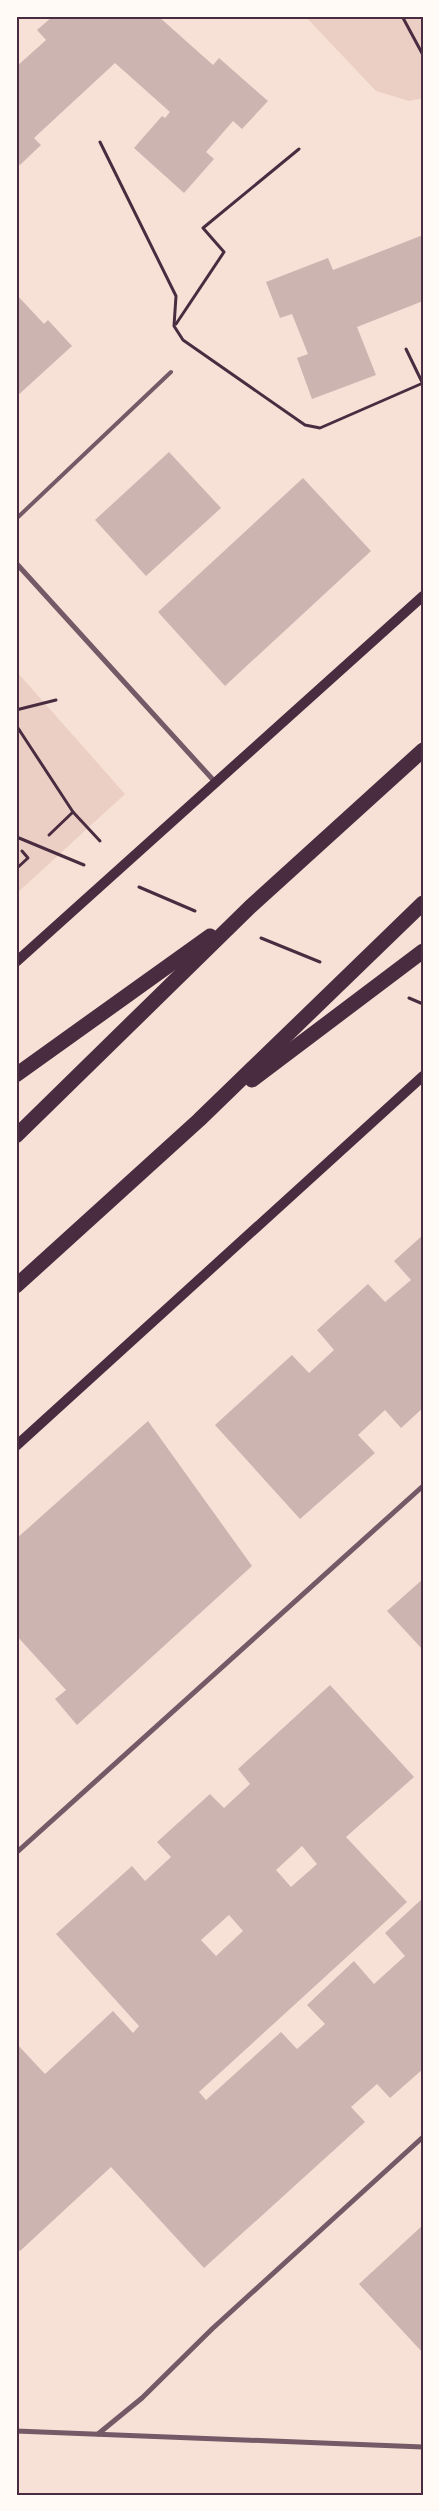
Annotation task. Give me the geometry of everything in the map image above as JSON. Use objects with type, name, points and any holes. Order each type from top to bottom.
[{"type":"highway","points":[[16,1136],[250,907],[423,750]]},
{"type":"highway","points":[[16,1286],[199,1120],[423,903]]},
{"type":"highway","points":[[16,1076],[250,907]]},
{"type":"highway","points":[[199,1120],[423,951]]},
{"type":"main road","points":[[16,962],[423,596]]},
{"type":"main road","points":[[16,1446],[423,1076]]},
{"type":"street","points":[[16,563],[217,783]]},
{"type":"street","points":[[16,1852],[423,1486]]},
{"type":"street","points":[[98,2434],[142,2398],[212,2330],[423,2138]]},
{"type":"street","points":[[16,2431],[423,2447]]},
{"type":"lane","points":[[16,519],[171,372]]},
{"type":"path","points":[[402,16],[423,55]]},
{"type":"path","points":[[100,142],[176,296],[174,326],[183,340],[305,425],[320,428],[422,382],[406,349]]},
{"type":"path","points":[[174,326],[224,252],[203,228],[299,149]]},
{"type":"path","points":[[16,710],[56,700]]},
{"type":"path","points":[[16,725],[74,812],[100,841]]},
{"type":"path","points":[[49,835],[74,812]]},
{"type":"path","points":[[16,840],[19,838],[36,845]]},
{"type":"path","points":[[16,869],[28,858],[22,851]]},
{"type":"shaded area","points":[[305,16],[423,16],[423,98],[409,101],[376,91]]},
{"type":"shaded area","points":[[16,671],[125,794],[16,894]]},
{"type":"building","points":[[53,16],[158,16],[213,65],[219,58],[268,101],[242,129],[233,121],[206,152],[214,159],[184,193],[134,148],[162,116],[165,118],[170,112],[115,63],[34,138],[41,145],[20,165],[16,161],[16,67],[46,40],[37,30]]},
{"type":"building","points":[[423,235],[423,301],[357,327],[376,375],[312,399],[297,358],[308,354],[292,314],[280,318],[266,282],[328,258],[333,270]]},
{"type":"building","points":[[16,294],[44,324],[48,320],[72,346],[16,397]]},
{"type":"building","points":[[169,452],[221,508],[146,576],[95,520]]},
{"type":"building","points":[[303,478],[371,551],[225,686],[158,612]]},
{"type":"building","points":[[423,1235],[423,1408],[401,1428],[385,1410],[358,1435],[375,1453],[300,1519],[215,1425],[292,1355],[309,1373],[334,1350],[317,1330],[368,1284],[385,1302],[411,1280],[394,1261]]},
{"type":"building","points":[[148,1421],[252,1566],[77,1725],[55,1699],[66,1690],[16,1635],[16,1539]]},
{"type":"building","points":[[423,1579],[423,1650],[387,1611]]},
{"type":"building","points":[[330,1685],[414,1777],[346,1837],[407,1902],[199,2092],[206,2100],[281,2032],[297,2049],[325,2024],[307,2005],[354,1961],[374,1984],[405,1956],[385,1933],[423,1898],[423,2069],[390,2098],[377,2084],[351,2107],[365,2122],[204,2268],[111,2167],[20,2251],[16,2247],[16,2043],[45,2074],[113,2011],[133,2033],[139,2026],[56,1934],[132,1866],[145,1881],[171,1857],[157,1842],[210,1794],[224,1808],[250,1784],[238,1769]],"holes":[[[302,1846],[317,1864],[291,1887],[276,1870]],[[229,1915],[243,1931],[216,1956],[201,1940]]]},
{"type":"building","points":[[423,2225],[423,2353],[359,2284]]}]
